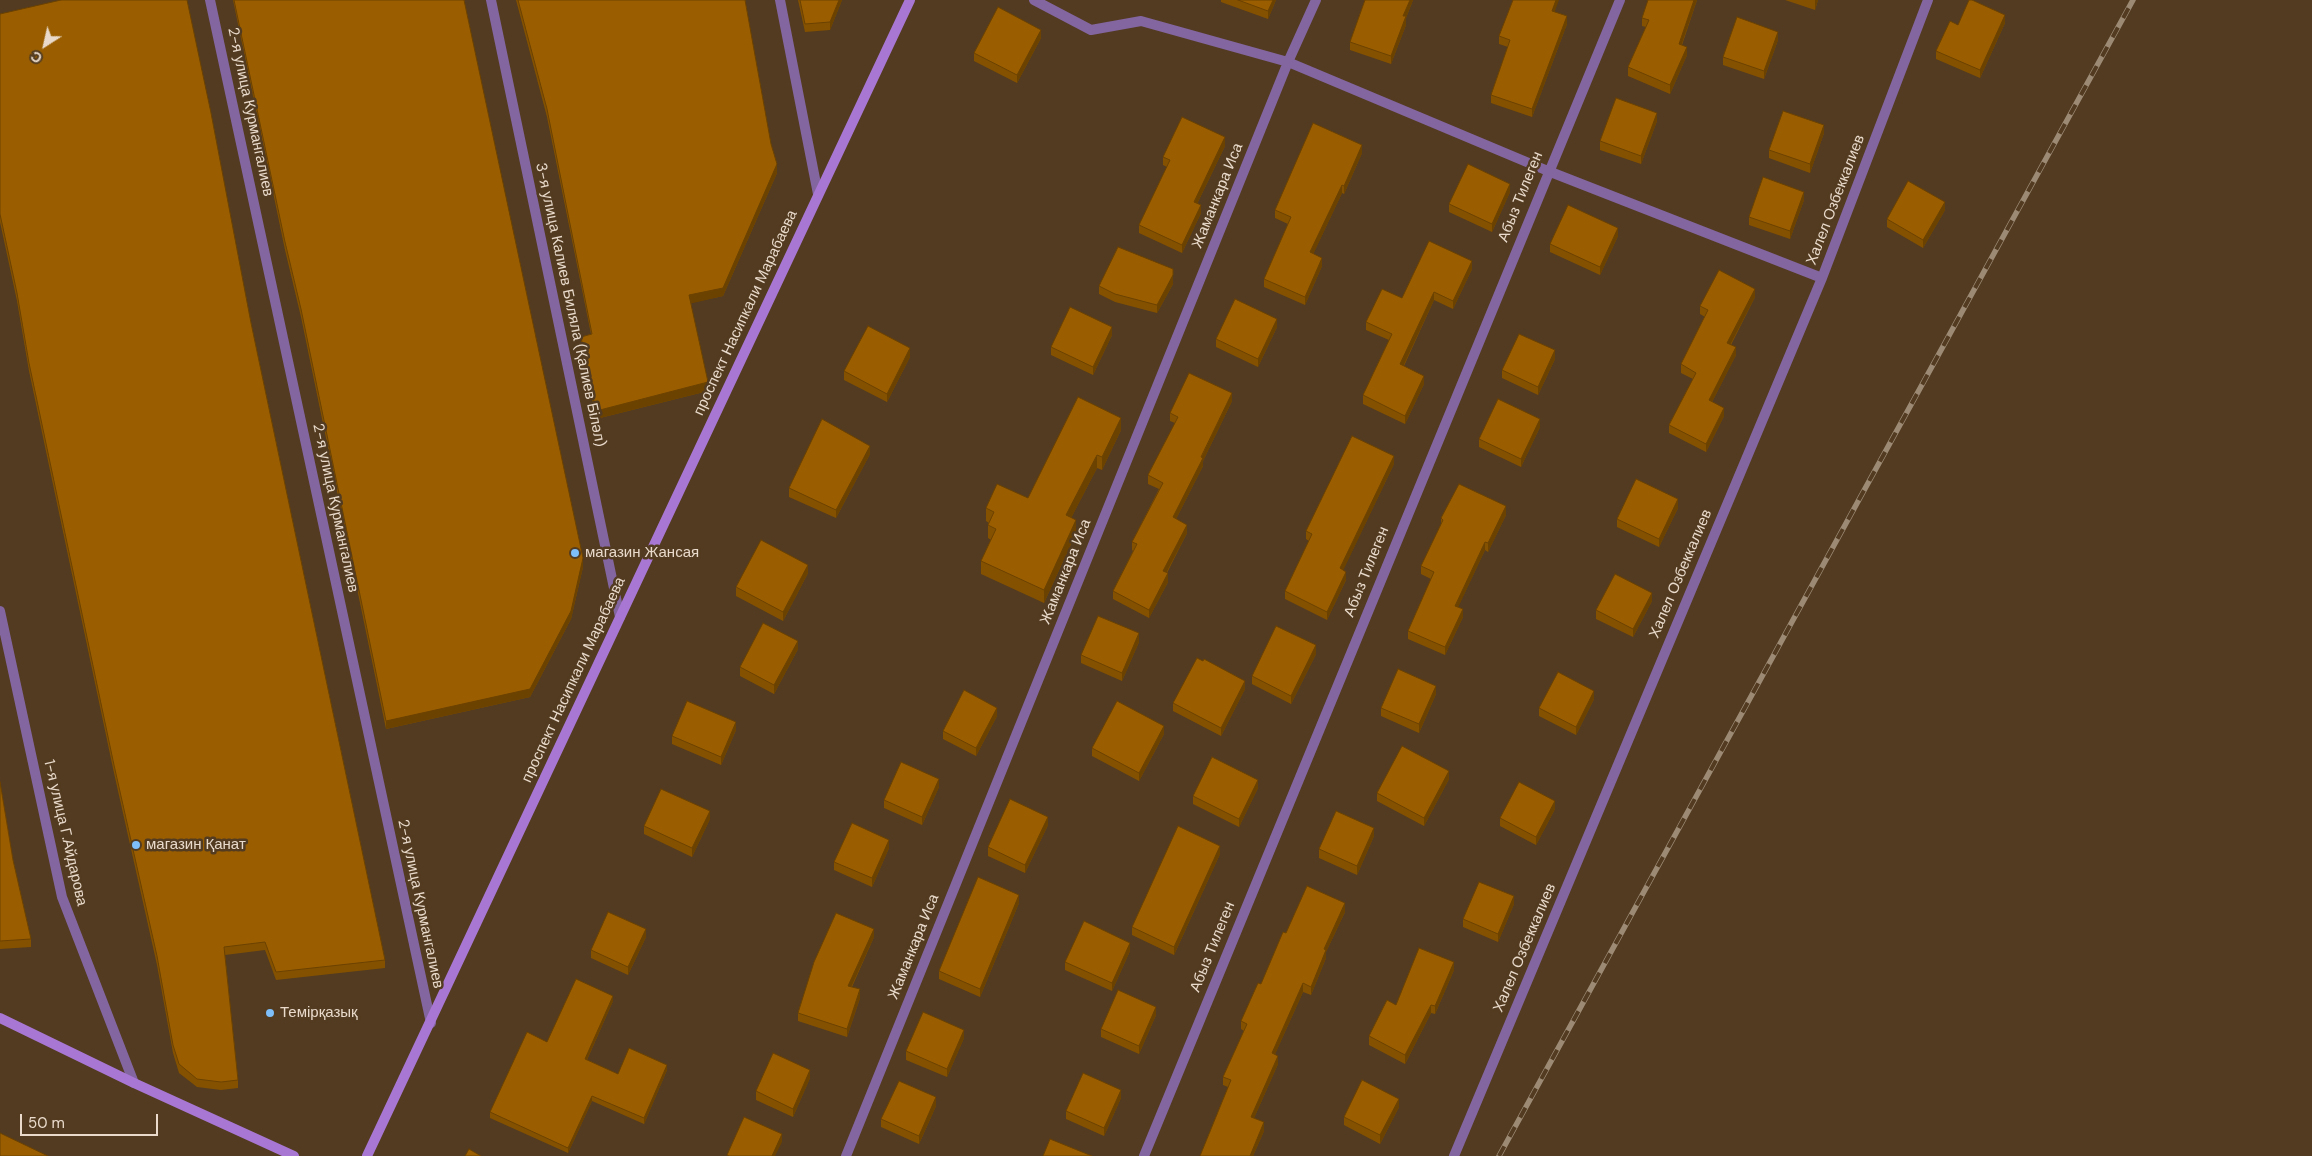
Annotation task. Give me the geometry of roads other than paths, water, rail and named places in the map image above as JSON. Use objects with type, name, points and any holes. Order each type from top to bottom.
[{"type":"main road","name":"проспект Насипкали Марабаева","points":[[368,1156],[910,0]]},
{"type":"main road","points":[[0,1018],[134,1083],[294,1156]]},
{"type":"street","name":"2-я улица Курмангалиев","points":[[210,0],[431,1023]]},
{"type":"street","name":"3-я улица Калиев Биляла (Қалиев Біләл)","points":[[490,0],[620,617]]},
{"type":"street","points":[[780,0],[818,194]]},
{"type":"street","points":[[1034,0],[1091,30],[1141,21],[1288,62],[1548,172],[1822,278]]},
{"type":"street","name":"Жаманкара Иса","points":[[846,1156],[1288,62],[1316,0]]},
{"type":"street","name":"Абыз Тилеген","points":[[1144,1156],[1620,0]]},
{"type":"street","name":"Халел Озбеккалиев","points":[[1454,1156],[1822,278],[1928,0]]},
{"type":"street","name":"1-я улица Г.Айдарова","points":[[0,611],[62,897],[134,1083]]},
{"type":"railway","points":[[1499,1156],[2133,0]]},
{"type":"place","name":"магазин Жансая","points":[[575,553]]},
{"type":"place","name":"магазин Қанат","points":[[136,845]]},
{"type":"place","name":"Темірқазық","points":[[270,1013]]}]
